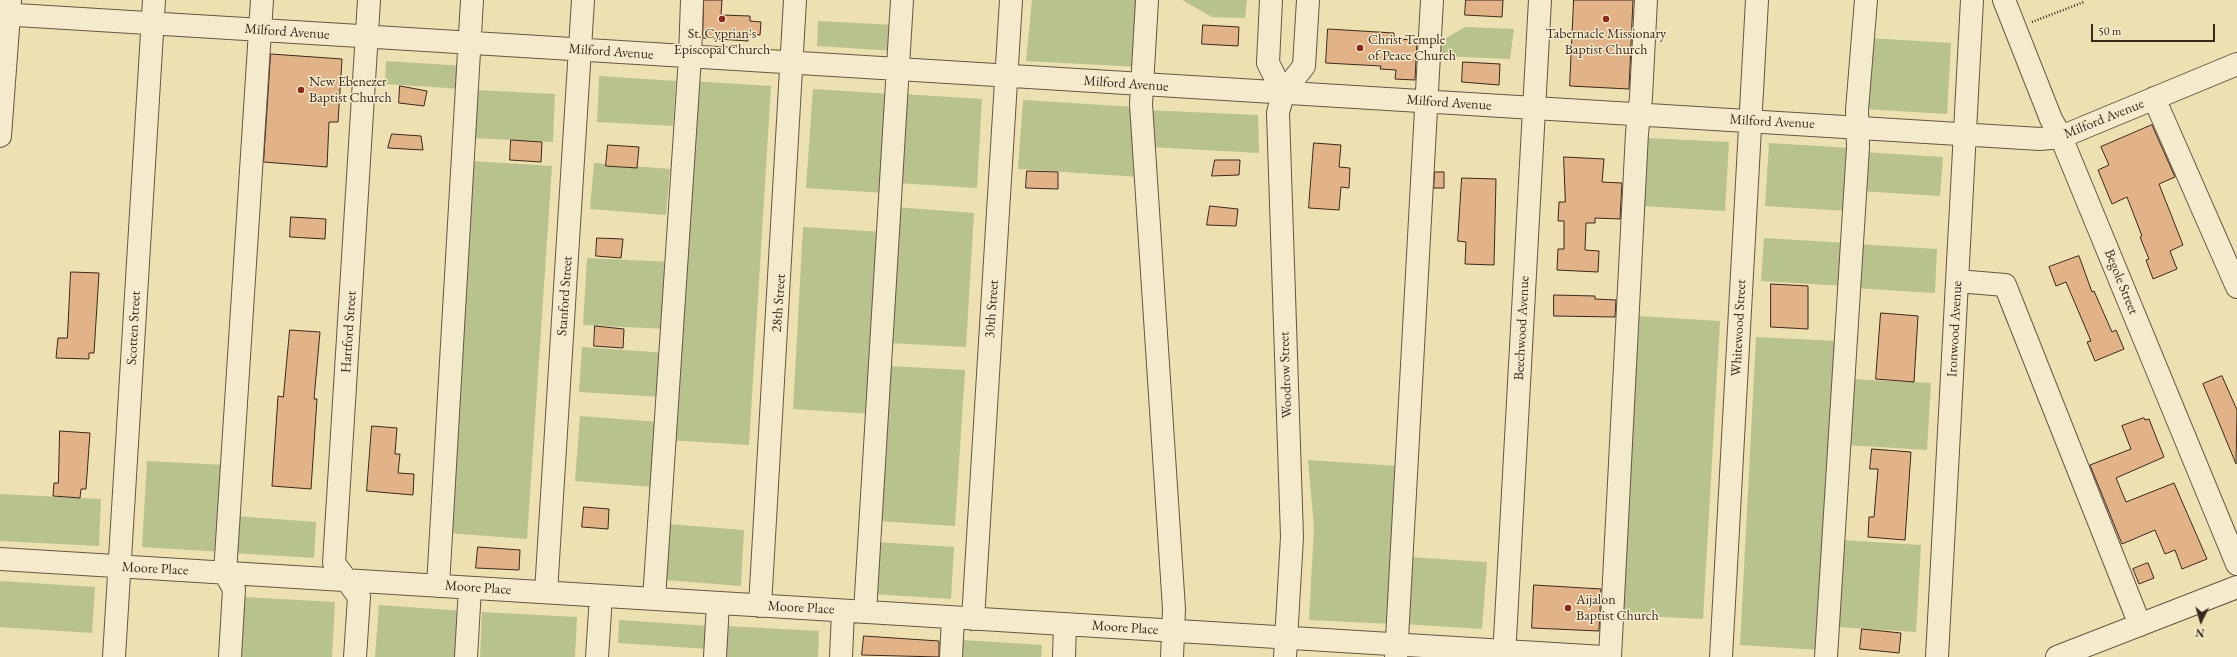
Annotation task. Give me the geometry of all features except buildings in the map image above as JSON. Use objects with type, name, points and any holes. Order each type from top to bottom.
[{"type":"street","name":"Scotten Street","points":[[114,657],[154,0]]},
{"type":"street","points":[[230,657],[234,589],[225,573],[262,0]]},
{"type":"street","name":"Hartford Street","points":[[355,657],[359,597],[334,563],[369,0]]},
{"type":"street","points":[[438,586],[472,0]]},
{"type":"street","name":"Stanford Street","points":[[546,592],[583,0]]},
{"type":"street","points":[[654,599],[690,57],[692,0]]},
{"type":"street","name":"28th Street","points":[[760,606],[796,0]]},
{"type":"street","points":[[865,612],[902,0]]},
{"type":"street","name":"30th Street","points":[[951,657],[963,618],[1011,0]]},
{"type":"street","points":[[1147,0],[1141,104],[1174,609],[1172,657]]},
{"type":"street","points":[[1271,0],[1268,63],[1283,93]]},
{"type":"street","name":"Woodrow Street","points":[[1286,648],[1292,537],[1278,113],[1283,93],[1304,66],[1308,0]]},
{"type":"street","points":[[1397,651],[1432,0]]},
{"type":"street","name":"Beechwood Avenue","points":[[1504,654],[1540,0]]},
{"type":"street","points":[[1610,657],[1646,0]]},
{"type":"street","name":"Whitewood Street","points":[[1721,657],[1757,0]]},
{"type":"street","points":[[1826,657],[1857,162],[1856,127],[1866,0]]},
{"type":"street","name":"Ironwood Avenue","points":[[1937,657],[1972,0]]},
{"type":"street","name":"Begole Street","points":[[2004,0],[2051,119],[2061,137],[2237,564]]},
{"type":"street","name":"Milford Avenue","points":[[6,10],[153,23],[367,37],[2040,139],[2061,137],[2237,64]]},
{"type":"street","points":[[0,136],[6,10]]},
{"type":"street","points":[[2154,98],[2237,287]]},
{"type":"street","points":[[1958,281],[2005,285],[2140,625]]},
{"type":"street","name":"Moore Place","points":[[0,559],[1174,632],[1286,648],[1603,657]]},
{"type":"street","points":[[2057,657],[2237,587]]},
{"type":"street","points":[[466,657],[470,588]]},
{"type":"street","points":[[597,657],[601,596]]},
{"type":"street","points":[[715,657],[718,603]]},
{"type":"street","points":[[841,657],[843,611]]},
{"type":"street","points":[[1064,657],[1065,625]]},
{"type":"path","points":[[2030,23],[2084,2]]},
{"type":"green space","points":[[1032,0],[1141,0],[1138,67],[1026,61]]},
{"type":"green space","points":[[1182,0],[1247,0],[1245,18],[1212,17]]},
{"type":"green space","points":[[818,21],[895,25],[894,51],[817,46]]},
{"type":"green space","points":[[1465,27],[1514,29],[1510,59],[1441,56],[1441,41]]},
{"type":"green space","points":[[1869,38],[1951,43],[1947,114],[1864,109]]},
{"type":"green space","points":[[386,61],[465,66],[463,89],[385,84]]},
{"type":"green space","points":[[599,76],[676,81],[673,126],[597,122]]},
{"type":"green space","points":[[690,81],[771,86],[749,445],[668,440]]},
{"type":"green space","points":[[813,89],[892,94],[885,193],[806,188]]},
{"type":"green space","points":[[475,90],[555,94],[553,142],[472,138]]},
{"type":"green space","points":[[902,94],[982,99],[977,188],[897,183]]},
{"type":"green space","points":[[1023,100],[1136,107],[1140,177],[1018,169]]},
{"type":"green space","points":[[1146,110],[1258,115],[1259,153],[1150,147]]},
{"type":"green space","points":[[1647,138],[1729,142],[1725,211],[1643,206]]},
{"type":"green space","points":[[1769,143],[1851,148],[1847,211],[1765,206]]},
{"type":"green space","points":[[1862,152],[1943,157],[1940,196],[1860,191]]},
{"type":"green space","points":[[471,161],[552,166],[527,539],[448,533]]},
{"type":"green space","points":[[594,163],[670,169],[666,215],[590,209]]},
{"type":"green space","points":[[895,207],[974,213],[966,347],[889,343]]},
{"type":"green space","points":[[803,227],[883,232],[872,414],[793,409]]},
{"type":"green space","points":[[1764,238],[1847,243],[1845,286],[1761,281]]},
{"type":"green space","points":[[1857,244],[1937,249],[1935,293],[1854,288]]},
{"type":"green space","points":[[587,258],[671,262],[667,329],[583,325]]},
{"type":"green space","points":[[1638,316],[1720,321],[1703,619],[1621,615]]},
{"type":"green space","points":[[1756,337],[1836,341],[1820,650],[1740,645]]},
{"type":"green space","points":[[582,347],[667,353],[664,397],[579,392]]},
{"type":"green space","points":[[889,366],[965,370],[955,526],[878,521]]},
{"type":"green space","points":[[1851,379],[1931,383],[1927,450],[1847,445]]},
{"type":"green space","points":[[580,416],[658,422],[654,487],[575,481]]},
{"type":"green space","points":[[1308,460],[1399,466],[1392,624],[1309,620],[1314,527]]},
{"type":"green space","points":[[147,461],[227,465],[223,552],[142,547]]},
{"type":"green space","points":[[0,494],[101,499],[99,546],[0,541]]},
{"type":"green space","points":[[235,516],[316,522],[314,558],[233,553]]},
{"type":"green space","points":[[668,524],[744,530],[741,586],[665,580]]},
{"type":"green space","points":[[1841,540],[1921,545],[1916,632],[1836,627]]},
{"type":"green space","points":[[876,542],[954,547],[951,599],[873,594]]},
{"type":"green space","points":[[1408,557],[1487,562],[1482,629],[1404,624]]},
{"type":"green space","points":[[0,581],[95,587],[92,633],[0,627]]},
{"type":"green space","points":[[243,597],[335,602],[332,657],[240,657]]},
{"type":"green space","points":[[379,605],[463,611],[460,657],[375,657]]},
{"type":"green space","points":[[482,612],[577,617],[575,657],[480,657]]},
{"type":"green space","points":[[619,620],[709,626],[708,649],[618,643]]},
{"type":"green space","points":[[726,626],[819,631],[818,657],[725,657]]},
{"type":"green space","points":[[962,640],[1042,645],[1041,657],[961,657]]},
{"type":"place","name":"St. Cyprian's Episcopal Church","points":[[722,19]]},
{"type":"place","name":"Tabernacle Missionary Baptist Church","points":[[1606,19]]},
{"type":"place","name":"Christ Temple of Peace Church","points":[[1360,48]]},
{"type":"place","name":"New Ebenezer Baptist Church","points":[[301,90]]},
{"type":"place","name":"Aijalon Baptist Church","points":[[1568,608]]}]
